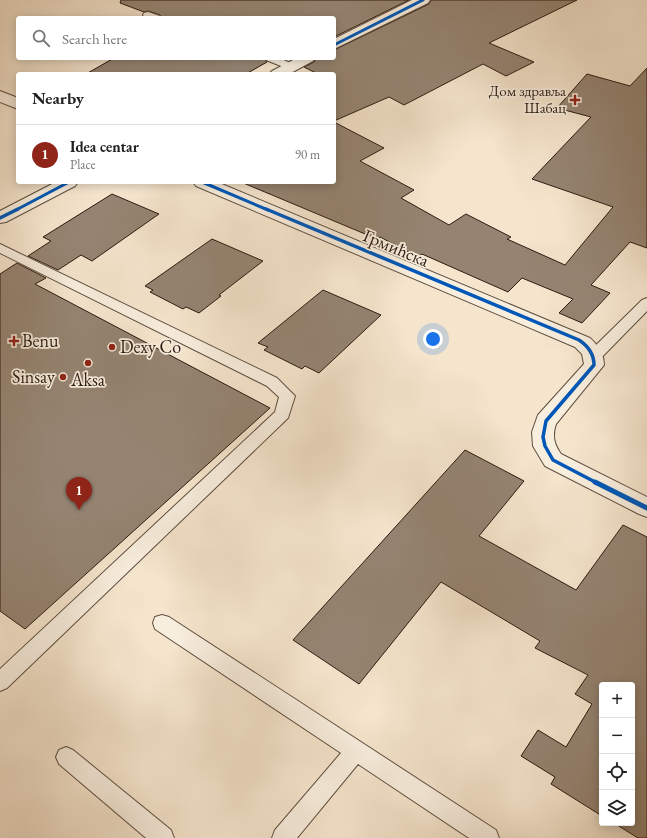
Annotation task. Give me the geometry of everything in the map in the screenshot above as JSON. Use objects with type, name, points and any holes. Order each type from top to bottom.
[{"type":"street","points":[[336,44],[424,0]]},
{"type":"street","points":[[281,72],[304,60]]},
{"type":"street","points":[[0,96],[16,103]]},
{"type":"street","points":[[0,218],[64,184]]},
{"type":"street","name":"Грмићска","points":[[207,184],[579,340],[591,350],[594,356]]},
{"type":"street","points":[[594,356],[594,365],[546,421],[542,430],[542,440],[546,450],[553,460],[647,508]]},
{"type":"lane","points":[[275,60],[291,67]]},
{"type":"lane","points":[[0,248],[272,382],[287,396],[282,414],[0,682]]},
{"type":"lane","points":[[594,356],[647,303]]},
{"type":"lane","points":[[162,622],[488,838]]},
{"type":"lane","points":[[283,838],[356,750]]},
{"type":"lane","points":[[66,757],[163,838]]},
{"type":"building","points":[[121,0],[409,0],[336,36],[336,16],[161,16],[148,11],[144,12],[120,3]]},
{"type":"building","points":[[431,0],[577,0],[489,43],[534,62],[506,76],[483,64],[404,105],[389,97],[336,120],[336,72],[314,72],[304,67],[315,60],[336,60],[336,49],[429,4]]},
{"type":"building","points":[[110,60],[266,60],[267,62],[250,72],[90,72]]},
{"type":"building","points":[[647,68],[647,248],[630,242],[591,285],[610,293],[582,323],[559,313],[573,299],[522,278],[508,292],[422,254],[418,257],[380,237],[377,239],[246,184],[336,184],[336,123],[384,148],[360,161],[414,190],[401,198],[449,225],[466,214],[511,237],[507,239],[565,265],[613,207],[532,179],[591,117],[557,108],[587,74],[630,86]]},
{"type":"building","points":[[112,194],[159,214],[92,261],[81,255],[58,270],[28,256],[51,241],[43,237]]},
{"type":"building","points":[[212,239],[263,261],[219,295],[221,296],[199,313],[186,307],[183,309],[150,292],[153,290],[145,286]]},
{"type":"building","points":[[17,263],[46,278],[35,284],[270,408],[25,629],[0,611],[0,274]]},
{"type":"building","points":[[323,290],[381,315],[319,373],[305,366],[302,369],[264,350],[268,347],[258,343]]},
{"type":"building","points":[[465,450],[524,481],[479,536],[576,590],[623,525],[647,537],[647,838],[638,838],[619,826],[635,826],[635,682],[599,682],[599,814],[551,784],[555,777],[521,756],[538,730],[566,747],[592,704],[575,694],[588,675],[535,648],[540,641],[441,582],[359,684],[293,640]]},
{"type":"cycle path","points":[[336,44],[423,0]]},
{"type":"cycle path","points":[[0,218],[65,184]]},
{"type":"cycle path","points":[[207,184],[582,342],[592,353],[594,365],[546,421],[543,432],[543,442],[553,460],[647,508]]},
{"type":"place","name":"Дом здравља Шабац","points":[[575,100]]},
{"type":"place","name":"Benu","points":[[14,341]]},
{"type":"place","name":"Dexy Co","points":[[112,347]]},
{"type":"place","name":"Aksa","points":[[88,363]]},
{"type":"place","name":"Sinsay","points":[[63,377]]},
{"type":"place","name":"Idea centar","points":[[79,510]]}]
